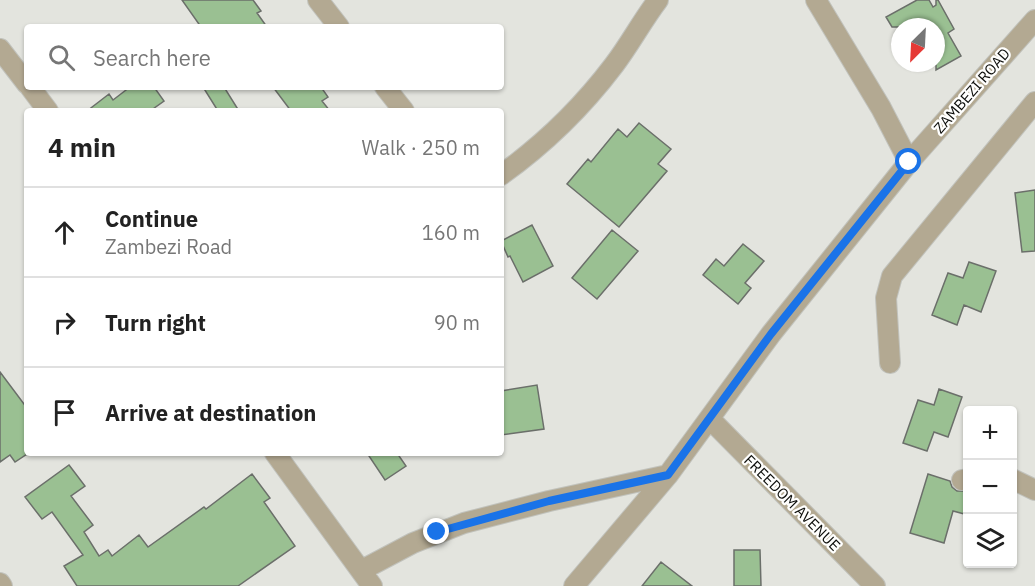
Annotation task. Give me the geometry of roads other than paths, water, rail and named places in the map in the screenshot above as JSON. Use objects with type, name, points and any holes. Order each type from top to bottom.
[{"type":"street","points":[[318,0],[337,24]]},
{"type":"street","points":[[504,173],[521,161],[581,104],[614,65],[658,0]]},
{"type":"street","points":[[816,0],[881,108],[909,162]]},
{"type":"street","name":"ZAMBEZI ROAD","points":[[574,586],[668,475],[771,334],[909,162],[1035,20]]},
{"type":"street","points":[[0,49],[24,80]]},
{"type":"street","points":[[32,90],[46,108]]},
{"type":"street","points":[[387,90],[402,108]]},
{"type":"street","points":[[890,363],[886,298],[892,276],[1035,102]]},
{"type":"street","name":"FREEDOM AVENUE","points":[[710,419],[874,586]]},
{"type":"street","points":[[277,456],[367,578],[413,543],[464,523],[569,496],[668,475]]},
{"type":"street","points":[[1017,481],[1035,490]]}]
